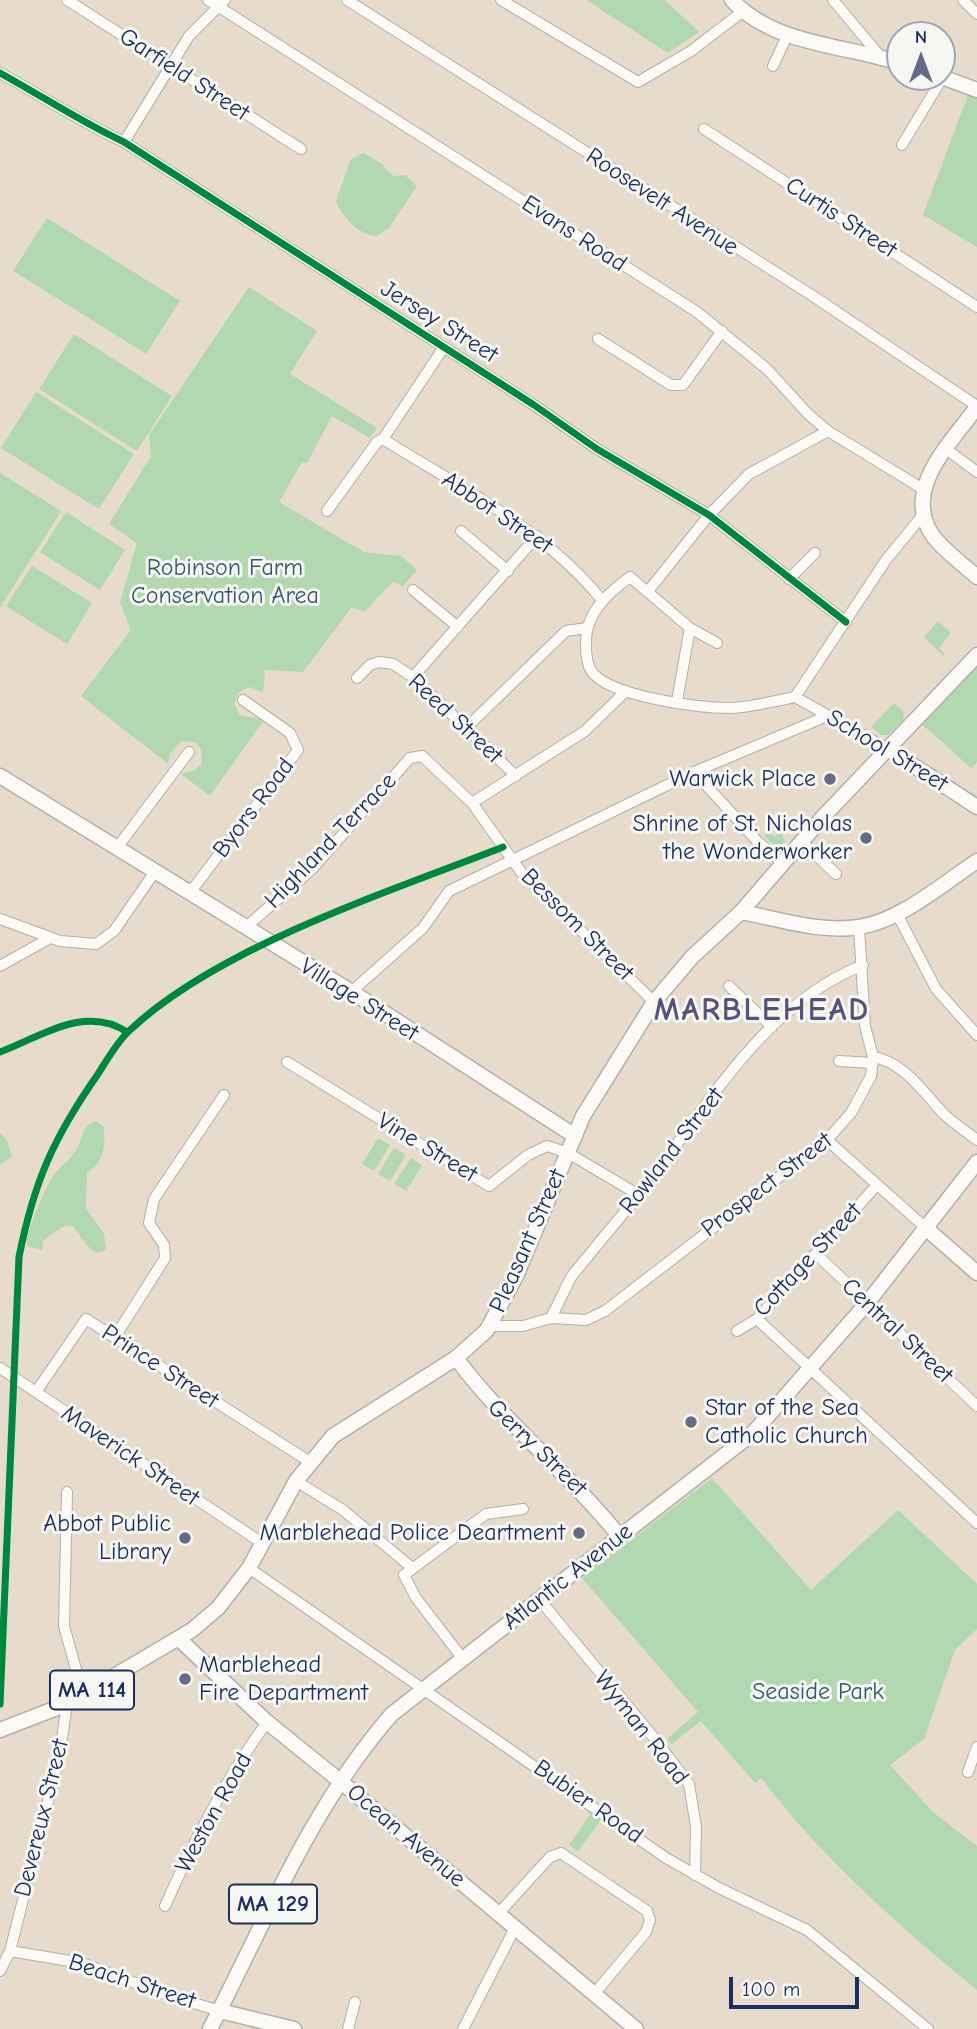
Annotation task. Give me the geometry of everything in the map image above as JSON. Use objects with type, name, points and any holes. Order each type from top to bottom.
[{"type":"main road","points":[[732,0],[743,12],[788,34],[886,58]]},
{"type":"main road","points":[[956,82],[977,90]]},
{"type":"main road","points":[[977,407],[946,449],[923,489],[922,516],[934,538],[977,577]]},
{"type":"main road","name":"Pleasant Street","points":[[0,1730],[68,1704],[179,1639],[218,1608],[249,1568],[296,1481],[338,1431],[456,1357],[490,1326],[517,1275],[575,1136],[600,1087],[654,1002],[709,938],[741,912],[802,842],[977,655]]},
{"type":"main road","name":"School Street","points":[[888,749],[977,807]]},
{"type":"main road","name":"Village Street","points":[[0,776],[351,992],[575,1136]]},
{"type":"main road","points":[[741,912],[811,925],[859,927],[896,912],[949,881],[977,860]]},
{"type":"main road","name":"Atlantic Avenue","points":[[210,2029],[340,1781],[392,1714],[753,1433],[812,1369],[868,1302],[977,1161]]},
{"type":"main road","points":[[927,1229],[977,1273]]},
{"type":"main road","name":"Gerry Street","points":[[456,1357],[480,1392],[591,1501],[620,1537]]},
{"type":"main road","name":"Ocean Avenue","points":[[179,1639],[267,1723],[636,2029]]},
{"type":"main road","name":"Beach Street","points":[[220,2011],[294,2029]]},
{"type":"street","name":"Garfield Street","points":[[67,0],[301,149]]},
{"type":"street","name":"Roosevelt Avenue","points":[[347,0],[813,296],[977,407]]},
{"type":"street","points":[[501,0],[638,82],[691,51],[743,12]]},
{"type":"street","points":[[833,0],[880,56]]},
{"type":"street","points":[[963,0],[977,14]]},
{"type":"street","points":[[124,142],[189,37],[217,2]]},
{"type":"street","name":"Evans Road","points":[[217,2],[722,331],[767,369],[808,414],[828,431],[923,489]]},
{"type":"street","points":[[773,66],[788,34]]},
{"type":"street","name":"Jersey Street","points":[[0,73],[48,99],[79,121],[124,142],[597,449],[709,515],[846,622]]},
{"type":"street","points":[[902,145],[934,91]]},
{"type":"street","name":"Curtis Street","points":[[704,130],[977,307]]},
{"type":"street","points":[[598,339],[671,385],[683,385],[692,377],[722,331]]},
{"type":"street","points":[[327,511],[377,442],[383,439],[444,348]]},
{"type":"street","points":[[649,590],[709,515],[749,474],[828,431]]},
{"type":"street","name":"Abbot Street","points":[[383,439],[537,536],[581,574],[601,599]]},
{"type":"street","points":[[946,449],[977,472]]},
{"type":"street","points":[[717,643],[690,628],[649,590],[630,577],[601,599],[587,628],[586,655],[591,671],[604,682],[626,691],[700,708],[734,708],[795,697],[892,551],[922,516]]},
{"type":"street","points":[[461,531],[508,571]]},
{"type":"street","points":[[413,677],[537,536]]},
{"type":"street","points":[[789,579],[815,553]]},
{"type":"street","points":[[413,590],[458,627]]},
{"type":"street","points":[[465,729],[566,631],[587,628]]},
{"type":"street","points":[[677,701],[690,628]]},
{"type":"street","name":"Reed Street","points":[[357,678],[370,665],[379,662],[393,664],[413,677],[516,776]]},
{"type":"street","points":[[472,803],[585,731],[626,691]]},
{"type":"street","name":"School Street","points":[[795,697],[888,749]]},
{"type":"street","name":"Byors Road","points":[[189,894],[298,750],[290,733],[243,700]]},
{"type":"street","points":[[351,992],[423,928],[449,891],[694,772],[827,716]]},
{"type":"street","points":[[116,849],[189,752]]},
{"type":"street","name":"Bessom Street","points":[[418,755],[426,758],[472,803],[512,860],[654,1002]]},
{"type":"street","name":"Highland Terrace","points":[[250,931],[312,869],[410,758],[418,755]]},
{"type":"street","points":[[694,772],[757,841],[783,863]]},
{"type":"street","points":[[802,842],[836,874]]},
{"type":"street","points":[[0,919],[50,939],[87,946],[107,938],[154,873]]},
{"type":"street","points":[[896,912],[936,989],[977,1035]]},
{"type":"street","points":[[859,927],[865,1026],[873,1060]]},
{"type":"street","points":[[0,966],[50,939]]},
{"type":"street","name":"Rowland Street","points":[[551,1318],[571,1277],[639,1195],[667,1154],[772,1027],[814,992],[863,965]]},
{"type":"street","points":[[729,986],[772,1027]]},
{"type":"street","name":"Prospect Street","points":[[551,1318],[586,1320],[598,1316],[827,1140],[839,1130],[862,1096],[872,1076],[873,1060]]},
{"type":"street","points":[[839,1061],[889,1062],[904,1072],[948,1117],[977,1140]]},
{"type":"street","name":"Vine Street","points":[[286,1062],[489,1186],[539,1148],[547,1146],[568,1153]]},
{"type":"street","points":[[115,1337],[165,1258],[164,1245],[149,1223],[154,1199],[224,1095]]},
{"type":"street","points":[[827,1140],[927,1229]]},
{"type":"street","points":[[568,1153],[639,1195]]},
{"type":"street","name":"Cottage Street","points":[[737,1331],[757,1319],[876,1186]]},
{"type":"street","name":"Central Street","points":[[817,1255],[977,1406]]},
{"type":"street","points":[[490,1326],[523,1326],[551,1318]]},
{"type":"street","name":"Prince Street","points":[[36,1392],[86,1319],[310,1462]]},
{"type":"street","points":[[757,1319],[977,1523]]},
{"type":"street","name":"Maverick Street","points":[[0,1368],[262,1543]]},
{"type":"street","points":[[296,1481],[343,1510],[411,1567]]},
{"type":"street","points":[[67,1492],[64,1626],[77,1673],[87,1693]]},
{"type":"street","points":[[463,1659],[416,1598],[404,1575],[411,1567],[486,1514],[523,1509]]},
{"type":"street","name":"Bubier Road","points":[[249,1568],[666,1858],[807,1930],[928,2029]]},
{"type":"street","name":"Wyman Road","points":[[539,1599],[689,1784],[696,1827],[695,1875]]},
{"type":"street","name":"Devereux Street","points":[[0,1971],[10,1951],[59,1758],[68,1704]]},
{"type":"street","name":"Weston Road","points":[[165,1906],[197,1835],[235,1766],[267,1723]]},
{"type":"street","points":[[968,1772],[977,1747]]},
{"type":"street","points":[[499,1913],[550,1857],[561,1853],[647,1911],[650,1922],[646,1932],[594,1994]]},
{"type":"street","points":[[463,2029],[515,1928]]},
{"type":"street","name":"Beach Street","points":[[10,1951],[82,1964],[220,2011]]},
{"type":"street","points":[[348,2029],[355,2002]]},
{"type":"green space","points":[[586,0],[665,0],[699,32],[668,53]]},
{"type":"green space","points":[[971,87],[977,90],[977,247],[923,215]]},
{"type":"green space","points":[[363,153],[381,163],[393,176],[405,175],[417,186],[389,228],[376,236],[363,232],[352,224],[336,201],[351,159]]},
{"type":"green space","points":[[47,218],[180,301],[146,354],[13,271]]},
{"type":"green space","name":"Robinson Farm Conservation Area","points":[[249,287],[317,331],[290,374],[377,428],[370,438],[332,416],[307,463],[302,462],[279,502],[364,552],[401,556],[417,570],[402,587],[394,581],[364,612],[352,607],[303,672],[265,670],[263,693],[250,687],[239,692],[234,704],[240,715],[264,720],[210,796],[181,774],[195,770],[202,763],[201,750],[195,742],[181,741],[170,754],[168,764],[81,696],[131,630],[120,603],[137,543],[109,524],[151,456],[149,435]]},
{"type":"green space","points":[[74,334],[172,396],[137,451],[39,389]]},
{"type":"green space","points":[[36,392],[134,454],[99,509],[1,448]]},
{"type":"green space","points":[[0,473],[61,511],[0,608]]},
{"type":"green space","points":[[66,512],[125,550],[100,590],[40,552]]},
{"type":"green space","points":[[32,566],[92,603],[67,644],[6,606]]},
{"type":"green space","points":[[938,621],[951,633],[939,648],[945,654],[943,656],[924,637]]},
{"type":"green space","points":[[977,655],[977,762],[971,768],[916,719]]},
{"type":"green space","points":[[894,703],[903,711],[904,719],[888,735],[881,735],[871,727]]},
{"type":"green space","points":[[780,830],[785,841],[779,849],[764,836],[768,832],[775,837]]},
{"type":"green space","points":[[96,1121],[104,1127],[104,1147],[101,1158],[87,1173],[86,1209],[104,1234],[106,1249],[97,1253],[70,1225],[43,1241],[42,1250],[27,1246],[32,1222],[50,1181],[74,1154],[87,1125]]},
{"type":"green space","points":[[0,1133],[7,1140],[12,1157],[0,1164]]},
{"type":"green space","points":[[378,1138],[390,1145],[374,1171],[362,1164]]},
{"type":"green space","points":[[394,1148],[406,1155],[390,1181],[378,1174]]},
{"type":"green space","points":[[411,1158],[422,1165],[406,1191],[394,1184]]},
{"type":"green space","name":"Seaside Park","points":[[712,1478],[811,1590],[898,1510],[977,1584],[977,1629],[955,1650],[924,1739],[890,1765],[933,1812],[977,1846],[977,1990],[863,1890],[810,1836],[761,1778],[755,1783],[701,1721],[672,1744],[667,1739],[698,1712],[582,1578]]},
{"type":"green space","points":[[593,1810],[603,1817],[578,1851],[569,1845]]},
{"type":"cycle path","points":[[0,73],[124,142],[534,405],[597,449],[709,515],[846,622]]},
{"type":"cycle path","points":[[0,1704],[19,1257],[39,1182],[69,1118],[125,1035],[166,1001],[209,973],[306,924],[503,847]]},
{"type":"cycle path","points":[[0,1052],[79,1022],[111,1024],[127,1032]]},
{"type":"place","name":"Warwick Place","points":[[830,779]]},
{"type":"place","name":"Shrine of St. Nicholas the Wonderworker","points":[[866,838]]},
{"type":"place","name":"Star of the Sea Catholic Church","points":[[691,1422]]},
{"type":"place","name":"Marblehead Police Deartment","points":[[579,1533]]},
{"type":"place","name":"Abbot Public Library","points":[[185,1538]]},
{"type":"place","name":"Marblehead Fire Department","points":[[185,1679]]},
{"type":"district","name":"MARBLEHEAD","points":[[762,1011]]}]
